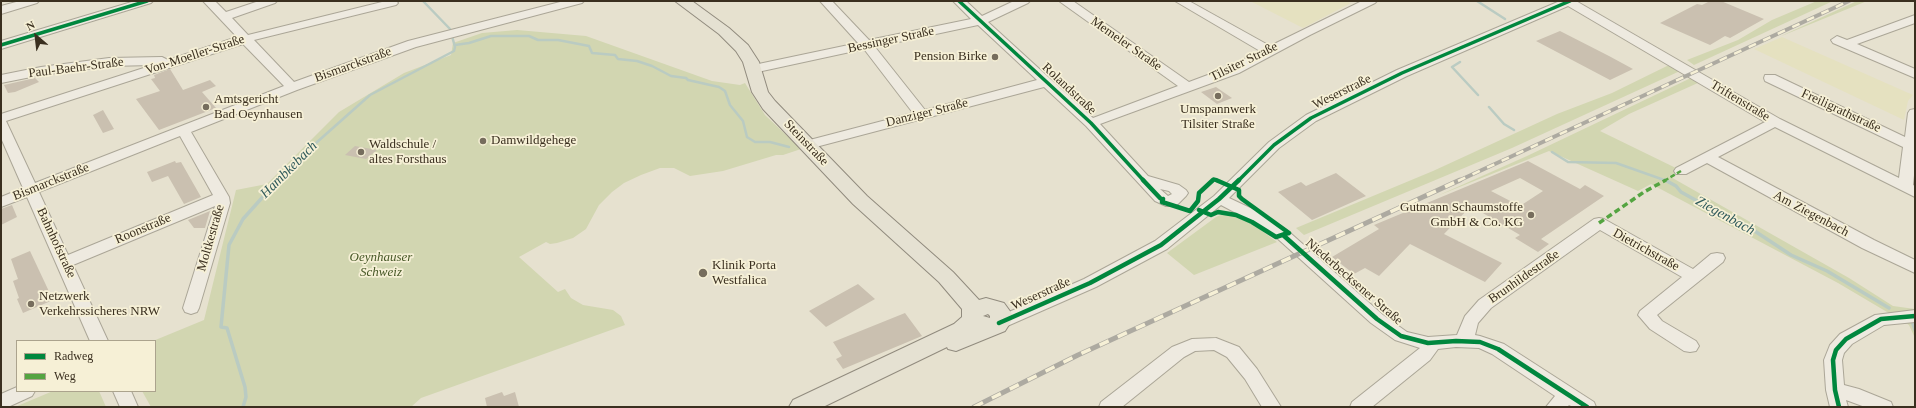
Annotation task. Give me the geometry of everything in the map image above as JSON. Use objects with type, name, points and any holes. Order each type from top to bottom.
[{"type":"main road","name":"Steinstraße","points":[[682,1],[735,40],[748,56],[760,92],[769,105],[860,200],[946,277],[973,307],[987,316]]},
{"type":"main road","name":"Weserstraße","points":[[801,407],[856,382],[953,344],[987,316]]},
{"type":"street","points":[[1,10],[33,1]]},
{"type":"street","points":[[1,45],[147,1]]},
{"type":"street","points":[[210,1],[292,88]]},
{"type":"street","points":[[225,16],[271,1]]},
{"type":"street","name":"Bismarckstraße","points":[[1,202],[292,88],[412,44],[457,31],[578,1]]},
{"type":"street","points":[[826,1],[867,45],[921,114]]},
{"type":"street","name":"Rolandstraße","points":[[959,1],[982,20],[1091,123],[1128,166],[1145,180]]},
{"type":"street","name":"Bessinger Straße","points":[[753,69],[982,20],[1024,1]]},
{"type":"street","name":"Memeler Straße","points":[[1065,1],[1188,87]]},
{"type":"street","points":[[1181,1],[1269,51]]},
{"type":"street","name":"Tilsiter Straße","points":[[1091,123],[1234,70],[1269,51],[1371,1]]},
{"type":"street","name":"Triftenstraße","points":[[1569,1],[1775,122],[1910,189]]},
{"type":"street","name":"Weserstraße","points":[[987,316],[1059,298],[1112,272],[1161,245],[1219,199],[1258,159],[1311,118],[1402,74],[1569,1]]},
{"type":"street","name":"Von-Moeller-Straße","points":[[1,118],[245,39],[392,3]]},
{"type":"street","points":[[1915,20],[1842,42],[1915,74]]},
{"type":"street","name":"Paul-Baehr-Straße","points":[[1,79],[42,71],[120,61],[175,61]]},
{"type":"street","name":"Freiligrathstraße","points":[[1770,78],[1911,145]]},
{"type":"street","name":"Danziger Straße","points":[[807,145],[1046,82]]},
{"type":"street","points":[[1910,189],[1911,145],[1915,113]]},
{"type":"street","points":[[1681,171],[1709,158],[1775,122]]},
{"type":"street","name":"Bahnhofstraße","points":[[1,123],[65,262],[99,340]]},
{"type":"street","name":"Moltkestraße","points":[[183,130],[222,197],[223,203],[191,308]]},
{"type":"street","name":"Am Ziegenbach","points":[[1709,158],[1868,244],[1915,267]]},
{"type":"street","name":"Roonstraße","points":[[65,262],[222,197]]},
{"type":"street","name":"Niederbecksener Straße","points":[[1219,199],[1258,218],[1283,235],[1388,327],[1401,336],[1415,341],[1428,343],[1466,341],[1480,342],[1498,349],[1561,401],[1587,407]]},
{"type":"street","name":"Dietrichstraße","points":[[1599,223],[1693,276]]},
{"type":"street","name":"Brunhildestraße","points":[[1466,341],[1466,333],[1471,320],[1485,304],[1599,223]]},
{"type":"street","name":"Dietrichstraße","points":[[1690,346],[1656,325],[1646,315],[1717,258]]},
{"type":"street","points":[[1884,407],[1853,394],[1837,398],[1833,360],[1836,350],[1846,339],[1881,320],[1915,316]]},
{"type":"street","points":[[1359,407],[1424,355],[1429,349],[1428,343]]},
{"type":"street","points":[[1108,407],[1119,400],[1178,352],[1192,345],[1201,344],[1216,344],[1233,352],[1251,374],[1272,407]]},
{"type":"street","points":[[1,402],[24,392]]},
{"type":"street","points":[[122,392],[129,407]]},
{"type":"shaded area","points":[[1250,1],[1345,1],[1351,3],[1303,28]]},
{"type":"shaded area","points":[[1782,37],[1913,95],[1908,101],[1904,120],[1754,49]]},
{"type":"green space","points":[[1817,1],[1833,1],[1694,65],[1687,60],[1738,40],[1772,20]]},
{"type":"green space","points":[[1857,1],[1867,1],[1779,37]]},
{"type":"green space","name":"Oeynhauser Schweiz","points":[[517,30],[586,36],[712,81],[740,85],[745,83],[765,115],[801,149],[723,171],[690,176],[674,168],[660,168],[641,175],[624,183],[612,192],[599,205],[586,229],[573,238],[557,243],[550,244],[546,242],[519,257],[558,292],[565,289],[571,298],[583,305],[613,310],[621,316],[625,325],[421,398],[411,407],[151,407],[143,392],[156,392],[155,340],[204,320],[236,190],[267,184],[339,112],[404,73],[451,55],[453,43],[482,33]]},
{"type":"green space","points":[[1669,65],[1680,71],[1512,148],[1304,235],[1296,228],[1433,171],[1557,114],[1612,93]]},
{"type":"green space","points":[[1693,77],[1700,82],[1629,114],[1600,131],[1680,170],[1669,176],[1849,278],[1893,306],[1915,309],[1915,353],[1914,336],[1909,325],[1838,283],[1651,184],[1638,191],[1549,151],[1437,196],[1527,156]]},
{"type":"green space","points":[[1223,214],[1237,217],[1254,225],[1277,242],[1194,275],[1167,253],[1216,217]]},
{"type":"green space","points":[[51,392],[99,392],[106,407],[15,407]]},
{"type":"building","points":[[1710,1],[1721,1],[1764,19],[1730,38],[1725,36],[1710,45],[1660,23],[1697,4],[1702,5]]},
{"type":"building","points":[[1560,31],[1633,69],[1610,80],[1536,41]]},
{"type":"building","points":[[170,69],[183,90],[210,80],[216,86],[202,92],[216,108],[159,130],[136,99],[160,91],[151,79],[155,78],[154,75]]},
{"type":"building","points":[[35,78],[39,82],[15,92],[8,93],[4,85]]},
{"type":"building","name":"Umspannwerk Tilsiter Straße","points":[[1216,87],[1232,98],[1217,104],[1201,92]]},
{"type":"building","points":[[103,110],[114,129],[103,133],[93,115]]},
{"type":"building","name":"Waldschule / altes Forsthaus","points":[[355,146],[377,150],[366,159],[345,155]]},
{"type":"building","points":[[175,161],[176,163],[181,162],[201,197],[184,204],[168,176],[152,182],[147,172]]},
{"type":"building","name":"Gutmann Schaumstoffe GmbH & Co. KG","points":[[1528,161],[1580,189],[1585,185],[1604,196],[1541,239],[1549,244],[1538,252],[1515,238],[1520,235],[1471,206],[1444,234],[1502,263],[1485,282],[1410,244],[1379,276],[1365,268],[1354,274],[1332,257],[1379,229],[1374,225]],"holes":[[[1520,178],[1543,191],[1520,206],[1491,191]]]},
{"type":"building","points":[[1336,173],[1366,196],[1312,220],[1278,192],[1301,182],[1306,186]]},
{"type":"building","points":[[12,205],[17,217],[1,225],[1,209]]},
{"type":"building","points":[[210,211],[205,228],[194,228],[188,220]]},
{"type":"building","points":[[30,251],[53,300],[23,313],[17,299],[19,298],[13,281],[18,279],[11,259]]},
{"type":"building","points":[[858,284],[875,299],[826,327],[809,311]]},
{"type":"building","points":[[905,313],[922,336],[843,369],[836,359],[842,356],[833,342]]},
{"type":"building","points":[[502,392],[504,396],[515,392],[519,407],[487,407],[485,398]]},
{"type":"waterway","name":"Hambkebach","points":[[277,181],[289,167],[370,95],[454,51],[455,47],[450,29],[423,1]]},
{"type":"waterway","name":"Ziegenbach","points":[[1477,1],[1505,19]]},
{"type":"waterway","points":[[455,45],[469,43],[491,36],[529,36],[538,40],[558,40],[589,46],[592,53],[615,55],[618,59],[637,61],[652,66],[671,76],[686,78],[688,80],[719,87],[725,91],[730,105],[743,121],[747,137],[755,142],[770,142],[789,147]]},
{"type":"waterway","name":"Ziegenbach","points":[[1460,62],[1452,67],[1478,95]]},
{"type":"waterway","name":"Ziegenbach","points":[[1489,107],[1504,124],[1514,130]]},
{"type":"waterway","name":"Ziegenbach","points":[[1552,152],[1568,162],[1616,163],[1667,181]]},
{"type":"waterway","name":"Hambkebach","points":[[243,407],[246,397],[245,387],[227,328],[221,327],[229,245],[243,219],[278,180]]},
{"type":"waterway","name":"Ziegenbach","points":[[1667,181],[1676,186],[1681,192],[1717,212],[1741,222],[1791,255],[1827,271],[1889,308]]},
{"type":"waterway","name":"Ziegenbach","points":[[1913,324],[1915,330]]},
{"type":"railway","points":[[1458,181],[1849,1]]},
{"type":"railway","points":[[974,407],[1078,355],[1460,180]]},
{"type":"marked path","points":[[1599,223],[1644,192],[1681,171]]},
{"type":"cycle path","points":[[1,45],[147,1]]},
{"type":"cycle path","points":[[959,1],[1091,123],[1160,198]]},
{"type":"cycle path","points":[[999,323],[1090,283],[1161,245],[1219,199],[1274,145],[1311,118],[1402,73],[1570,1]]},
{"type":"cycle path","points":[[1163,199],[1162,202],[1190,211],[1198,201],[1199,193],[1214,179],[1239,190],[1239,196],[1242,199],[1289,233]]},
{"type":"cycle path","points":[[1199,210],[1211,215],[1218,212],[1236,215],[1252,222],[1276,237],[1288,233]]},
{"type":"cycle path","points":[[1283,235],[1377,319],[1401,336],[1415,341],[1428,343],[1456,341],[1480,342],[1498,349],[1587,407]]},
{"type":"cycle path","points":[[1839,407],[1835,390],[1833,360],[1836,350],[1846,339],[1881,319],[1915,316]]},
{"type":"place","name":"Pension Birke","points":[[995,57]]},
{"type":"place","name":"Umspannwerk Tilsiter Straße","points":[[1218,96]]},
{"type":"place","name":"Amtsgericht Bad Oeynhausen","points":[[206,107]]},
{"type":"place","name":"Damwildgehege","points":[[483,141]]},
{"type":"place","name":"Waldschule / altes Forsthaus","points":[[361,152]]},
{"type":"place","name":"Gutmann Schaumstoffe GmbH & Co. KG","points":[[1531,215]]},
{"type":"place","name":"Klinik Porta Westfalica","points":[[703,273]]},
{"type":"place","name":"Netzwerk Verkehrssicheres NRW","points":[[31,304]]}]
